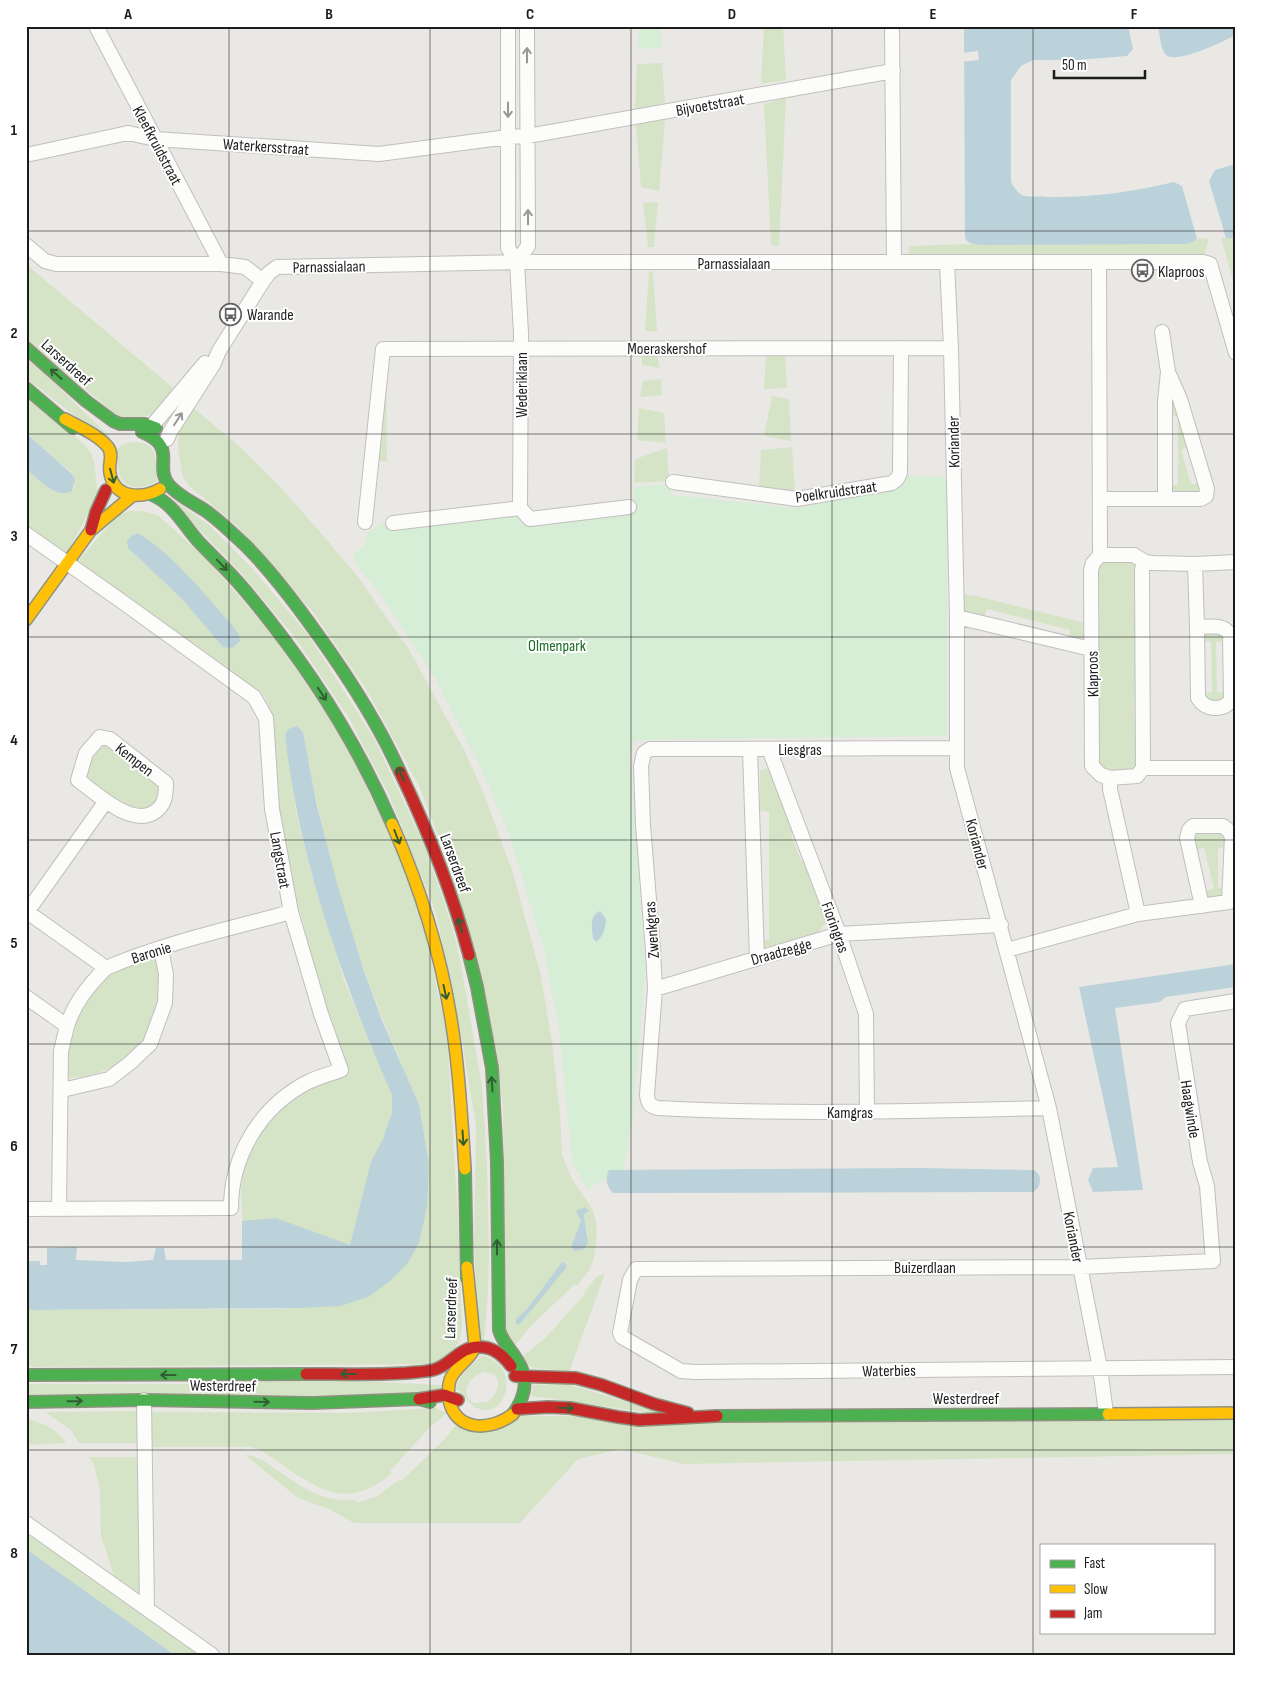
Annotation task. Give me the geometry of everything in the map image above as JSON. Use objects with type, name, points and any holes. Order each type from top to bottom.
[{"type":"main road","name":"Larserdreef","points":[[26,348],[86,401],[120,424],[123,432],[139,423],[147,429]]},
{"type":"main road","points":[[26,388],[112,458],[110,469],[112,479],[127,500]]},
{"type":"main road","points":[[26,620],[91,530],[127,500],[150,494],[169,478],[174,466],[174,452],[160,431],[147,429]]},
{"type":"main road","points":[[147,429],[162,449],[163,473],[169,478]]},
{"type":"main road","points":[[91,530],[96,512],[106,490],[100,472],[105,452],[123,432]]},
{"type":"main road","name":"Larserdreef","points":[[169,478],[182,496],[205,510],[235,535],[277,579],[322,638],[384,739],[419,811],[442,869],[468,951],[490,1047],[498,1162],[497,1295],[499,1330],[500,1336],[516,1356],[520,1376]]},
{"type":"main road","points":[[106,490],[127,500]]},
{"type":"main road","name":"Larserdreef","points":[[150,494],[158,496],[166,502],[189,530],[238,582],[270,622],[334,712],[369,773],[391,821],[437,954],[456,1051],[465,1162],[470,1348]]},
{"type":"main road","name":"Larserdreef","points":[[127,500],[162,510],[189,530]]},
{"type":"main road","name":"Larserdreef","points":[[494,1350],[490,1334],[490,1324],[497,1295]]},
{"type":"main road","points":[[470,1348],[494,1350],[510,1363],[520,1376],[525,1390],[517,1408],[504,1422],[485,1428],[466,1423],[456,1414],[449,1400],[448,1385],[451,1376],[458,1366],[472,1356],[470,1348]]},
{"type":"main road","name":"Westerdreef","points":[[26,1375],[396,1374],[436,1370],[470,1348]]},
{"type":"main road","name":"Westerdreef","points":[[396,1374],[442,1380],[451,1376]]},
{"type":"main road","points":[[449,1400],[457,1398],[464,1410],[474,1417],[490,1418],[504,1410],[511,1401],[520,1376]]},
{"type":"main road","name":"Westerdreef","points":[[520,1376],[576,1378],[696,1416]]},
{"type":"main road","name":"Westerdreef","points":[[26,1402],[144,1400],[312,1403],[419,1400],[430,1396],[449,1400]]},
{"type":"main road","name":"Westerdreef","points":[[517,1408],[579,1409],[613,1417],[667,1420],[696,1416],[1236,1413]]},
{"type":"street","name":"Kleefkruidstraat","points":[[96,26],[220,264]]},
{"type":"street","name":"Wederiklaan","points":[[508,26],[508,248],[517,262],[521,349],[520,508]]},
{"type":"street","name":"Wederiklaan","points":[[517,262],[528,246],[527,26]]},
{"type":"street","points":[[892,26],[894,262]]},
{"type":"street","name":"Bijvoetstraat","points":[[508,137],[528,136],[893,72]]},
{"type":"street","name":"Waterkersstraat","points":[[26,155],[128,133],[155,139],[379,154],[508,137]]},
{"type":"street","points":[[26,245],[45,261],[56,264],[220,264],[245,267],[263,280]]},
{"type":"street","name":"Parnassialaan","points":[[167,439],[263,280],[278,267],[517,262],[650,264],[1203,262],[1210,264],[1236,353]]},
{"type":"street","name":"Klaproos","points":[[1098,262],[1100,556],[1093,563],[1091,570],[1092,766],[1101,776],[1110,778]]},
{"type":"street","name":"Koriander","points":[[947,263],[951,348],[957,617],[957,768],[1049,1108],[1100,1368],[1106,1413]]},
{"type":"street","points":[[1100,499],[1201,499],[1206,496],[1207,489],[1180,399],[1168,372],[1162,332]]},
{"type":"street","name":"Poelkruidstraat","points":[[673,482],[797,499],[892,483],[900,473],[901,348]]},
{"type":"street","name":"Moeraskershof","points":[[365,522],[383,349],[951,348]]},
{"type":"street","name":"Parnassialaan","points":[[147,429],[207,361],[219,351]]},
{"type":"street","points":[[1165,499],[1164,401],[1168,372]]},
{"type":"street","points":[[393,523],[520,508],[530,519],[630,507]]},
{"type":"street","name":"Langstraat","points":[[26,534],[254,697],[266,718],[272,810],[291,912],[321,1014],[341,1070],[308,1082],[278,1103],[258,1123],[242,1151],[231,1197],[231,1208],[59,1209]]},
{"type":"street","points":[[1100,556],[1134,555],[1145,562],[1195,564],[1236,562]]},
{"type":"street","points":[[1138,914],[1110,789],[1110,778],[1137,776],[1143,768],[1142,569],[1145,562]]},
{"type":"street","points":[[1195,564],[1198,698],[1206,707],[1222,708],[1231,700],[1230,636],[1227,630],[1221,627],[1197,627]]},
{"type":"street","points":[[957,617],[1091,649]]},
{"type":"street","name":"Kempen","points":[[100,737],[110,739],[166,783],[166,798],[160,809],[148,815],[138,816],[120,810],[106,801],[78,780],[86,753],[100,737]]},
{"type":"street","name":"Liesgras","points":[[644,754],[650,749],[957,748]]},
{"type":"street","name":"Fioringras","points":[[769,749],[839,934],[866,1014],[867,1112]]},
{"type":"street","points":[[750,750],[757,958]]},
{"type":"street","name":"Zwenkgras","points":[[644,754],[641,766],[643,825],[653,950],[654,989],[647,1096],[651,1106]]},
{"type":"street","points":[[1143,768],[1236,768]]},
{"type":"street","points":[[26,1209],[59,1209],[61,1051],[66,1026],[72,1010],[82,995],[106,968],[27,912],[106,801]]},
{"type":"street","points":[[1007,950],[1138,914],[1202,906],[1229,902],[1232,836],[1223,826],[1193,826],[1186,838],[1202,906]]},
{"type":"street","name":"Baronie","points":[[106,968],[161,948],[291,912]]},
{"type":"street","name":"Draadzegge","points":[[654,989],[839,934],[1001,925]]},
{"type":"street","points":[[62,1090],[109,1078],[130,1063],[150,1044],[166,1002],[166,974],[161,948]]},
{"type":"street","points":[[26,997],[66,1026]]},
{"type":"street","name":"Haagwinde","points":[[1214,1261],[1207,1186],[1200,1162],[1178,1023],[1185,1009],[1236,1001]]},
{"type":"street","name":"Kamgras","points":[[651,1106],[708,1111],[867,1112],[1049,1108]]},
{"type":"street","name":"Buizerdlaan","points":[[636,1269],[1080,1267],[1214,1261]]},
{"type":"street","name":"Waterbies","points":[[636,1269],[630,1280],[620,1333],[622,1338],[681,1371],[1236,1367]]},
{"type":"street","points":[[144,1400],[148,1608]]},
{"type":"street","points":[[26,1524],[148,1608],[212,1655]]},
{"type":"green space","points":[[639,26],[660,26],[662,48],[638,49]]},
{"type":"green space","points":[[764,26],[783,26],[786,80],[761,84]]},
{"type":"green space","points":[[662,63],[665,103],[635,109],[637,64]]},
{"type":"green space","points":[[786,98],[779,246],[771,245],[764,104]]},
{"type":"green space","points":[[665,120],[659,191],[641,187],[636,125]]},
{"type":"green space","points":[[658,202],[654,247],[648,247],[643,203]]},
{"type":"green space","points":[[1209,238],[1204,256],[909,257],[909,246],[970,244],[1186,244],[1197,239]]},
{"type":"green space","points":[[1221,238],[1236,238],[1236,291]]},
{"type":"green space","points":[[26,264],[178,392],[164,406],[147,416],[121,419],[26,339]]},
{"type":"green space","points":[[649,271],[653,272],[657,331],[645,331]]},
{"type":"green space","points":[[766,354],[785,354],[787,388],[764,389]]},
{"type":"green space","points":[[642,355],[657,356],[660,368],[642,365]]},
{"type":"green space","points":[[26,359],[46,375],[110,437],[106,440],[26,378]]},
{"type":"green space","points":[[386,372],[387,461],[376,461]]},
{"type":"green space","points":[[661,379],[662,395],[640,397],[643,381]]},
{"type":"green space","points":[[26,396],[84,444],[91,453],[94,462],[98,495],[66,555],[26,527],[26,469],[51,488],[67,493],[72,491],[75,485],[72,473],[26,433]]},
{"type":"green space","points":[[772,396],[789,399],[791,441],[764,436]]},
{"type":"green space","points":[[1173,398],[1189,447],[1181,450],[1191,484],[1200,483],[1200,488],[1197,492],[1175,493],[1171,490],[1170,485],[1178,485],[1178,416],[1169,415],[1169,401]]},
{"type":"green space","points":[[191,406],[238,445],[280,487],[358,577],[408,648],[464,750],[482,789],[512,870],[541,976],[552,1041],[560,1114],[562,1155],[572,1179],[593,1210],[597,1236],[594,1258],[590,1269],[577,1286],[575,1284],[532,1325],[514,1346],[506,1333],[503,1105],[451,868],[419,786],[368,692],[313,612],[235,524],[189,486],[182,475],[178,448],[179,428]],"holes":[[[587,1208],[589,1211],[584,1215],[588,1237],[573,1241],[577,1233],[583,1216]]]},
{"type":"green space","points":[[639,408],[664,413],[666,443],[637,440]]},
{"type":"green space","points":[[133,442],[148,445],[152,449],[156,460],[157,481],[153,484],[133,487],[121,478],[118,468],[117,449],[124,444]]},
{"type":"green space","points":[[792,447],[795,492],[759,487],[761,450]]},
{"type":"green space","points":[[667,448],[669,481],[634,483],[635,459]]},
{"type":"green space","name":"Olmenpark","points":[[904,476],[946,477],[947,736],[635,740],[630,752],[645,970],[633,1116],[622,1181],[602,1180],[588,1190],[572,1162],[559,1030],[544,950],[509,835],[480,766],[435,678],[379,592],[357,566],[352,556],[364,545],[368,532],[387,521],[514,515],[523,525],[632,513],[634,487],[669,484],[672,495],[797,508],[893,488],[901,484]]},
{"type":"green space","points":[[165,494],[209,525],[252,568],[309,636],[375,740],[425,847],[451,923],[460,959],[482,1087],[487,1165],[489,1252],[484,1341],[479,1340],[474,1248],[476,1127],[462,1040],[436,913],[389,795],[349,718],[294,636],[241,573]]},
{"type":"green space","points":[[130,511],[141,511],[158,515],[209,562],[272,634],[342,737],[397,850],[424,927],[447,1035],[459,1237],[462,1327],[460,1339],[454,1351],[435,1364],[26,1367],[26,1310],[282,1309],[296,1307],[243,1232],[241,1189],[246,1157],[268,1118],[311,1085],[349,1074],[328,1021],[292,886],[277,797],[270,709],[264,696],[210,655],[77,562],[118,515]],"holes":[[[138,533],[182,599],[128,548],[127,545]],[[297,726],[303,732],[320,817],[342,901],[369,983],[402,1064],[383,1073],[345,983],[310,868],[296,811],[285,735],[288,729]]]},
{"type":"green space","points":[[1129,560],[1136,566],[1138,581],[1134,582],[1134,621],[1138,622],[1139,700],[1134,700],[1135,739],[1139,740],[1136,769],[1109,773],[1099,768],[1096,718],[1100,718],[1100,679],[1096,678],[1096,567],[1101,561]]},
{"type":"green space","points":[[962,594],[1085,623],[1084,637],[1080,640],[1068,639],[1070,630],[987,609],[984,618],[965,612],[962,608]]},
{"type":"green space","points":[[1210,631],[1221,633],[1226,641],[1216,642],[1217,692],[1226,693],[1225,698],[1218,702],[1209,702],[1203,693],[1212,692],[1211,641],[1202,641],[1204,636]]},
{"type":"green space","points":[[105,742],[162,788],[155,803],[145,809],[133,812],[79,777]]},
{"type":"green space","points":[[770,768],[794,832],[791,834],[801,861],[806,860],[828,924],[822,926],[820,932],[768,948],[763,947],[759,940],[769,940],[769,812],[760,811],[760,770]]},
{"type":"green space","points":[[1207,830],[1224,833],[1227,839],[1227,847],[1218,848],[1218,888],[1227,888],[1226,898],[1208,901],[1205,891],[1214,888],[1204,848],[1195,850],[1193,836],[1198,831]]},
{"type":"green space","points":[[162,957],[155,1010],[145,1039],[137,1049],[109,1069],[65,1079],[69,1025],[101,978],[125,964]]},
{"type":"green space","points":[[605,1274],[569,1372],[530,1367],[522,1357],[546,1337],[585,1294],[597,1276]]},
{"type":"green space","points":[[481,1356],[494,1360],[502,1368],[506,1378],[503,1398],[497,1406],[489,1410],[476,1408],[456,1389],[461,1375]],"holes":[[[484,1372],[491,1373],[498,1380],[495,1394],[487,1402],[473,1403],[467,1397],[468,1384],[473,1378]]]},
{"type":"green space","points":[[270,1380],[441,1385],[442,1391],[378,1395],[26,1397],[26,1384],[250,1384]]},
{"type":"green space","points":[[568,1384],[672,1416],[531,1396],[533,1385]]},
{"type":"green space","points":[[435,1408],[447,1413],[430,1427],[390,1471],[392,1473],[373,1486],[356,1493],[340,1493],[308,1482],[260,1450],[251,1447],[148,1447],[149,1412],[347,1413]]},
{"type":"green space","points":[[138,1411],[138,1443],[79,1443],[70,1429],[45,1412]]},
{"type":"green space","points":[[521,1416],[1236,1418],[1236,1454],[684,1464],[621,1449],[578,1459],[520,1523],[354,1523],[329,1509],[298,1498],[245,1455],[263,1461],[315,1494],[334,1499],[356,1500],[357,1503],[378,1496],[399,1480],[401,1481],[444,1440],[455,1426]]},
{"type":"green space","points":[[26,1418],[49,1427],[66,1443],[26,1445]]},
{"type":"green space","points":[[89,1457],[138,1457],[139,1597],[116,1581],[101,1536],[100,1491],[94,1464]]},
{"type":"green space","points":[[26,1528],[205,1655],[175,1655],[26,1549]]},
{"type":"water","points":[[964,26],[1128,26],[1133,49],[1127,56],[1077,60],[1033,60],[1021,66],[1011,80],[1011,182],[1018,192],[1024,196],[1063,197],[1111,194],[1174,182],[1182,186],[1197,239],[1186,244],[983,245],[969,242],[965,238]]},
{"type":"water","points":[[1158,26],[1236,26],[1236,35],[1188,55],[1170,57],[1163,51]]},
{"type":"water","points":[[1236,164],[1236,238],[1226,238],[1209,181],[1215,170]]},
{"type":"water","points":[[26,433],[72,474],[75,480],[72,491],[60,493],[47,487],[26,469]]},
{"type":"water","points":[[138,533],[164,552],[188,576],[232,625],[239,635],[240,641],[232,648],[223,647],[182,599],[128,548],[127,541],[131,536]]},
{"type":"water","points":[[297,726],[303,732],[317,806],[338,887],[364,971],[382,1020],[419,1105],[429,1165],[427,1207],[419,1243],[408,1263],[390,1281],[368,1297],[340,1306],[301,1308],[26,1310],[26,1261],[40,1261],[40,1265],[47,1265],[47,1248],[77,1247],[76,1260],[126,1262],[153,1260],[156,1248],[164,1248],[166,1260],[242,1260],[242,1221],[276,1218],[350,1245],[371,1162],[383,1139],[392,1113],[392,1095],[340,964],[312,874],[292,782],[285,735],[288,729]]},
{"type":"water","points":[[600,911],[606,922],[602,935],[596,942],[593,938],[592,923],[596,913]]},
{"type":"water","points":[[1236,964],[1236,987],[1166,997],[1160,1002],[1115,1008],[1143,1190],[1093,1192],[1088,1180],[1093,1168],[1118,1167],[1079,987]]},
{"type":"water","points":[[919,1168],[1034,1170],[1040,1178],[1040,1183],[1033,1192],[613,1193],[609,1188],[607,1179],[609,1170]]},
{"type":"water","points":[[585,1207],[589,1211],[584,1215],[588,1243],[584,1249],[575,1251],[571,1247],[581,1221],[576,1211]]},
{"type":"water","points":[[562,1262],[566,1264],[566,1268],[519,1325],[516,1323],[516,1319],[528,1308]]},
{"type":"water","points":[[26,1549],[175,1655],[26,1655]]},
{"type":"pier","points":[[978,51],[979,60],[961,62],[961,53]]},
{"type":"traffic: fast","points":[[26,348],[86,401],[113,421],[120,424],[145,424],[156,428]]},
{"type":"traffic: fast","points":[[26,388],[73,428]]},
{"type":"traffic: fast","points":[[142,432],[160,444],[163,450],[163,471],[169,485],[181,496],[206,511],[231,532],[266,567],[293,600],[352,684],[400,772]]},
{"type":"traffic: fast","points":[[150,494],[165,502],[177,514],[198,541],[243,588],[307,671],[362,761],[392,824]]},
{"type":"traffic: fast","points":[[469,955],[492,1068],[497,1162],[499,1330],[502,1338],[521,1367],[525,1381],[521,1401],[513,1414]]},
{"type":"traffic: fast","points":[[465,1169],[467,1278]]},
{"type":"traffic: fast","points":[[26,1375],[306,1374]]},
{"type":"traffic: fast","points":[[26,1402],[144,1400],[312,1403],[419,1399],[430,1402]]},
{"type":"traffic: fast","points":[[717,1416],[1108,1414]]},
{"type":"traffic: slow","points":[[65,419],[104,442],[108,447],[111,453],[110,473],[117,488],[123,492],[137,495],[160,489]]},
{"type":"traffic: slow","points":[[26,620],[91,530],[132,496]]},
{"type":"traffic: slow","points":[[392,824],[403,849],[430,926],[449,1006],[461,1101],[465,1169]]},
{"type":"traffic: slow","points":[[467,1267],[475,1347],[470,1356],[452,1375],[448,1392],[449,1399],[453,1410],[459,1418],[475,1426],[495,1424],[513,1414]]},
{"type":"traffic: slow","points":[[1108,1414],[1236,1413]]},
{"type":"traffic: jam","points":[[91,530],[96,512],[106,490]]},
{"type":"traffic: jam","points":[[400,772],[439,862],[469,955]]},
{"type":"traffic: jam","points":[[306,1374],[381,1374],[430,1371],[445,1365],[466,1350],[480,1347],[489,1348],[497,1352],[511,1366]]},
{"type":"traffic: jam","points":[[515,1376],[576,1378],[602,1385],[654,1404],[688,1413]]},
{"type":"traffic: jam","points":[[419,1399],[444,1395],[458,1400]]},
{"type":"traffic: jam","points":[[517,1409],[570,1408],[639,1420],[717,1416]]},
{"type":"place","name":"Klaproos","points":[[1142,271]]},
{"type":"place","name":"Warande","points":[[231,314]]}]
